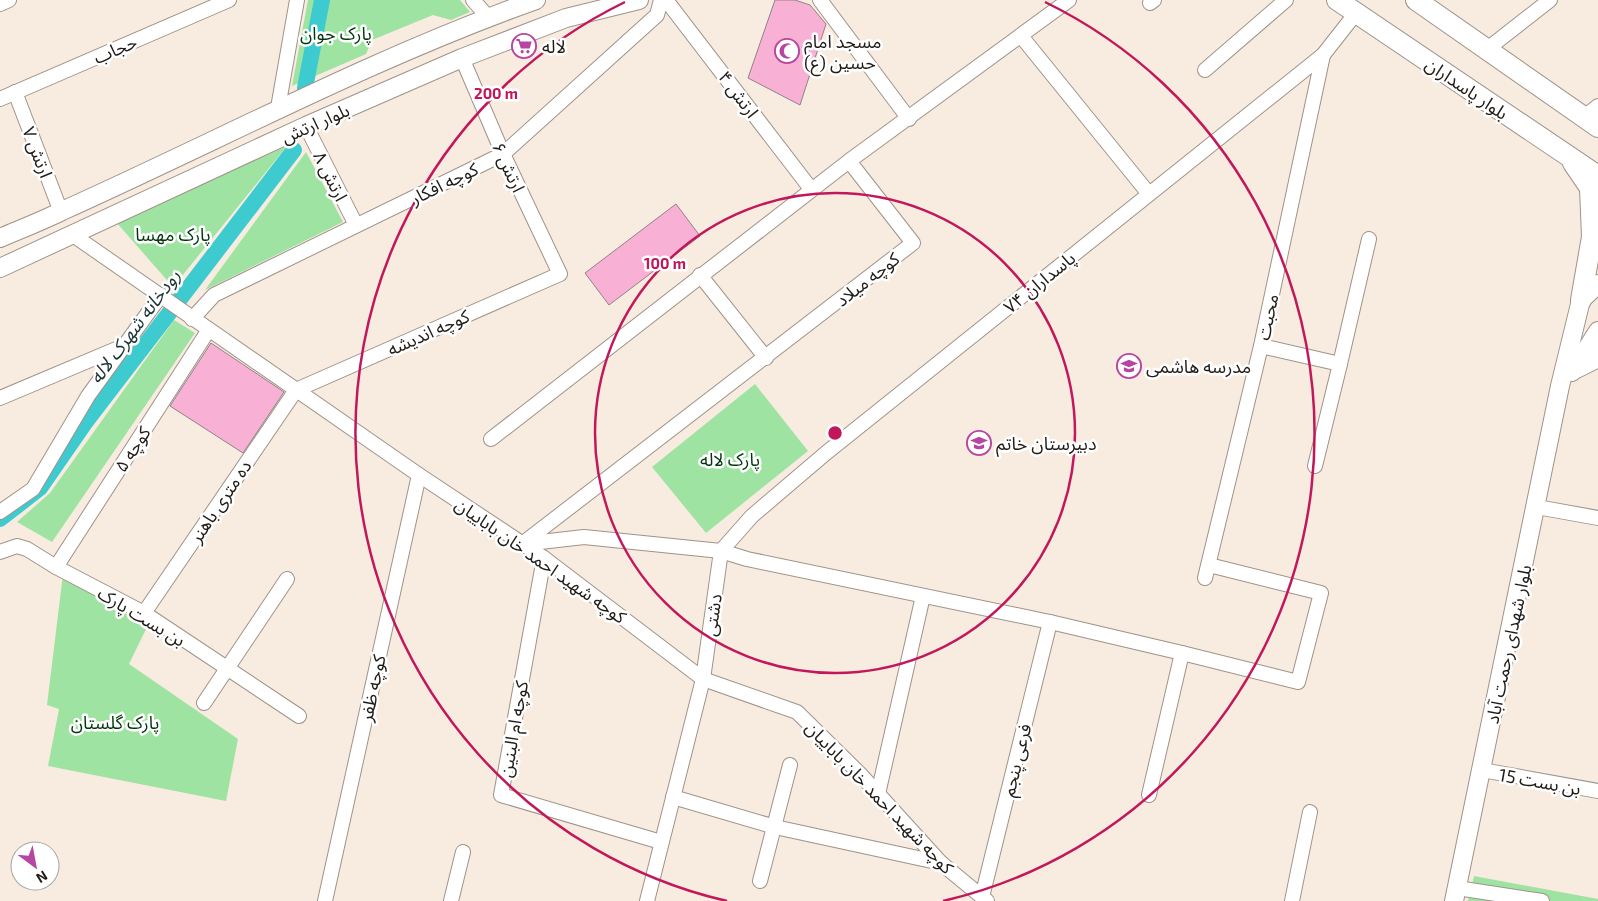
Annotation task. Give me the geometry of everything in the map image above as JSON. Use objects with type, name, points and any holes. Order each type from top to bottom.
[{"type":"main road","name":"بلوار پاسداران","points":[[1337,0],[1598,176]]},
{"type":"main road","points":[[1416,0],[1486,50],[1593,116]]},
{"type":"main road","points":[[1568,155],[1590,188],[1592,237],[1581,300]]},
{"type":"main road","points":[[1576,368],[1598,357]]},
{"type":"street","points":[[0,4],[9,0]]},
{"type":"street","name":"حجاب","points":[[0,99],[229,0]]},
{"type":"street","points":[[278,108],[297,0]]},
{"type":"street","points":[[472,0],[488,17]]},
{"type":"street","name":"بلوار ارتش","points":[[0,238],[61,212],[278,108],[488,17],[536,0]]},
{"type":"street","name":"بلوار ارتش","points":[[0,268],[73,236],[306,126],[462,58],[566,18],[639,0]]},
{"type":"street","name":"کوچه افکار","points":[[189,317],[214,295],[503,154],[657,15],[661,0]]},
{"type":"street","name":"ارتش ۴","points":[[666,0],[811,189]]},
{"type":"street","points":[[820,0],[909,119]]},
{"type":"street","points":[[492,438],[811,189],[1069,0]]},
{"type":"street","points":[[1205,70],[1286,0]]},
{"type":"street","points":[[1486,50],[1550,0]]},
{"type":"street","name":"پاسداران ۷۴","points":[[721,551],[752,516],[826,453],[1323,55],[1356,13]]},
{"type":"street","points":[[1021,36],[1149,194]]},
{"type":"street","name":"محبت","points":[[1182,653],[1298,682],[1321,592],[1207,571],[1261,346],[1323,55]]},
{"type":"street","name":"ارتش ۶","points":[[462,58],[503,154],[560,274]]},
{"type":"street","name":"ارتش ۷","points":[[15,92],[61,212]]},
{"type":"street","name":"ارتش ۸","points":[[306,126],[356,225]]},
{"type":"street","name":"کوچه میلاد","points":[[522,544],[913,243],[849,161]]},
{"type":"street","points":[[61,212],[73,236]]},
{"type":"street","name":"کوچه شهید احمد خان باباییان","points":[[73,236],[165,298],[208,331],[544,558],[703,679],[797,712],[878,794],[941,863],[984,899]]},
{"type":"street","points":[[1315,466],[1369,239]]},
{"type":"street","name":"کوچه اندیشه","points":[[296,390],[560,274]]},
{"type":"street","points":[[700,275],[766,358]]},
{"type":"street","points":[[1581,300],[1598,284]]},
{"type":"street","points":[[0,512],[33,489],[88,396],[122,347],[165,298]]},
{"type":"street","name":"بلوار شهدای رحمت آباد","points":[[1456,895],[1537,507],[1560,386],[1581,300]]},
{"type":"street","name":"کوچه ۵","points":[[56,567],[208,331]]},
{"type":"street","points":[[1560,386],[1576,368],[1598,331]]},
{"type":"street","points":[[1261,346],[1340,364]]},
{"type":"street","points":[[0,398],[122,347]]},
{"type":"street","name":"ده متری باهنر","points":[[144,613],[296,390]]},
{"type":"street","name":"کوچه ظفر","points":[[325,901],[419,475]]},
{"type":"street","points":[[1537,507],[1598,518]]},
{"type":"street","points":[[522,544],[584,537],[721,551],[747,559],[1050,622],[1182,653],[1149,795]]},
{"type":"street","name":"بن بست پارک","points":[[0,552],[17,546],[27,549],[56,567],[144,613],[299,716]]},
{"type":"street","name":"دشتی","points":[[647,901],[703,679],[721,551]]},
{"type":"street","name":"کوچه ام البنین","points":[[544,558],[501,795],[662,842]]},
{"type":"street","points":[[204,703],[287,579]]},
{"type":"street","points":[[878,794],[923,596]]},
{"type":"street","name":"فرعی پنجم","points":[[984,899],[1050,622]]},
{"type":"street","points":[[760,881],[790,765]]},
{"type":"street","name":"بن بست 15","points":[[1482,770],[1598,791]]},
{"type":"street","points":[[673,798],[775,827],[941,863]]},
{"type":"street","points":[[1292,901],[1310,812]]},
{"type":"street","points":[[451,901],[462,852]]},
{"type":"street","points":[[1456,895],[1542,901]]},
{"type":"green space","name":"پارک جوان","points":[[308,0],[460,0],[470,12],[451,20],[433,15],[372,40],[366,54],[292,86]]},
{"type":"green space","name":"پارک مهسا","points":[[287,146],[173,287],[116,222]]},
{"type":"green space","points":[[306,152],[343,222],[205,290]]},
{"type":"green space","points":[[174,320],[195,333],[52,542],[17,522],[50,493]]},
{"type":"green space","name":"پارک لاله","points":[[755,384],[808,451],[706,533],[652,467]]},
{"type":"green space","name":"پارک گلستان","points":[[63,574],[147,627],[129,664],[238,739],[226,801],[48,766],[59,709],[47,705]]},
{"type":"green space","points":[[1474,876],[1598,899],[1598,901],[1468,901]]},
{"type":"building","name":"مسجد امام حسین (ع)","points":[[775,0],[795,0],[810,5],[826,24],[800,105],[748,78]]},
{"type":"building","points":[[676,204],[700,236],[609,305],[585,273]]},
{"type":"building","points":[[211,343],[284,392],[243,453],[170,406]]},
{"type":"waterway","name":"رودخانه شهرک لاله","points":[[305,88],[322,0]]},
{"type":"waterway","name":"رودخانه شهرک لاله","points":[[0,519],[40,488],[85,423],[294,150]]},
{"type":"place","name":"لاله","points":[[524,46]]},
{"type":"place","name":"مسجد امام حسین (ع)","points":[[787,51]]},
{"type":"place","name":"مدرسه هاشمی","points":[[1129,366]]},
{"type":"place","name":"دبیرستان خاتم","points":[[979,443]]}]
